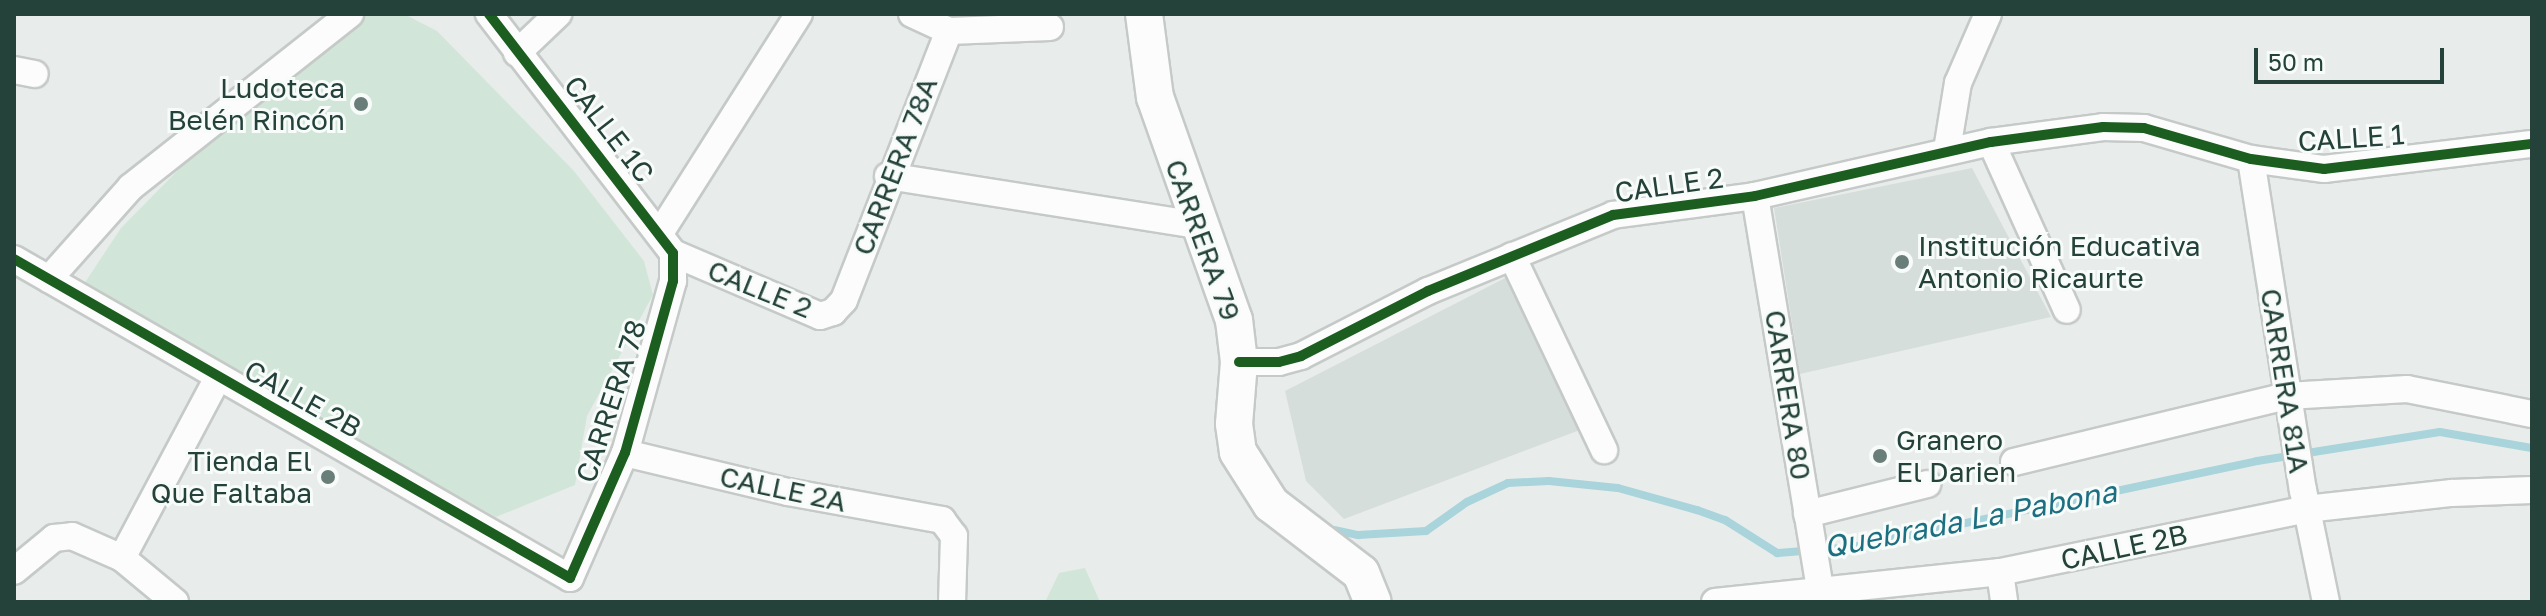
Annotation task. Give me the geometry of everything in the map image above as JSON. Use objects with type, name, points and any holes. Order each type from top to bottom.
[{"type":"main road","name":"CARRERA 79","points":[[1144,14],[1155,97],[1196,225],[1234,320],[1239,362],[1235,440],[1251,481],[1279,511],[1350,562],[1369,586],[1373,602]]},
{"type":"street","points":[[49,279],[131,187],[350,14]]},
{"type":"street","name":"CALLE 1C","points":[[489,14],[666,243]]},
{"type":"street","points":[[517,53],[558,14]]},
{"type":"street","points":[[666,243],[799,14]]},
{"type":"street","points":[[912,14],[949,31],[1050,27]]},
{"type":"street","points":[[1947,150],[1958,83],[1988,14]]},
{"type":"street","name":"CARRERA 78A","points":[[844,300],[888,176],[949,31]]},
{"type":"street","name":"CALLE 2","points":[[1239,362],[1301,356],[1512,256],[1613,215],[1755,196],[1991,142],[2129,127]]},
{"type":"street","name":"CALLE 1","points":[[2129,127],[2177,135],[2251,159],[2324,169],[2532,144]]},
{"type":"street","points":[[1991,142],[2067,310]]},
{"type":"street","name":"CARRERA 81A","points":[[2251,159],[2306,509],[2326,602]]},
{"type":"street","points":[[888,176],[1196,225]]},
{"type":"street","name":"CARRERA 80","points":[[1755,196],[1816,567],[1830,597]]},
{"type":"street","name":"CARRERA 78","points":[[570,578],[625,453],[673,281],[666,243]]},
{"type":"street","name":"CALLE 2","points":[[666,243],[820,316],[844,300]]},
{"type":"street","points":[[1512,256],[1604,450]]},
{"type":"street","name":"CALLE 2B","points":[[14,259],[217,379],[570,578]]},
{"type":"street","points":[[122,558],[217,379]]},
{"type":"street","points":[[2014,462],[2287,396],[2407,389],[2532,414]]},
{"type":"street","name":"CALLE 2A","points":[[625,453],[788,492],[942,520],[954,536],[952,602]]},
{"type":"street","points":[[1809,524],[1927,484]]},
{"type":"street","name":"CALLE 2B","points":[[1715,602],[1830,597],[2000,572],[2306,509],[2452,493],[2532,490]]},
{"type":"street","points":[[22,564],[54,538],[72,536],[122,558],[175,602]]},
{"type":"street","points":[[2000,572],[2004,602]]},
{"type":"shaded area","name":"Institución Educativa Antonio Ricaurte","points":[[1972,168],[2051,317],[1800,374],[1774,208]]},
{"type":"shaded area","points":[[1507,277],[1580,430],[1344,519],[1306,481],[1285,391]]},
{"type":"green space","points":[[363,14],[404,14],[437,31],[574,171],[644,261],[653,295],[587,416],[575,485],[496,517],[82,287],[121,228],[183,165]]},
{"type":"green space","points":[[1085,568],[1100,602],[1045,602],[1059,573]]},
{"type":"waterway","name":"Quebrada La Pabona","points":[[1334,530],[1358,535],[1426,531],[1467,502],[1508,483],[1549,481],[1618,488],[1697,510],[1725,520],[1777,553],[1853,547],[2257,461],[2440,432],[2532,448]]},
{"type":"cycle path","points":[[14,259],[570,578],[625,453],[673,281],[673,253],[489,14]]},
{"type":"cycle path","points":[[1239,362],[1279,362],[1301,356],[1428,291],[1613,215],[1755,196],[1991,142],[2103,127],[2144,128],[2251,159],[2324,169],[2532,144]]},
{"type":"place","name":"Ludoteca Belén Rincón","points":[[361,104]]},
{"type":"place","name":"Institución Educativa Antonio Ricaurte","points":[[1902,262]]},
{"type":"place","name":"Granero El Darien","points":[[1880,456]]},
{"type":"place","name":"Tienda El Que Faltaba","points":[[328,477]]}]
